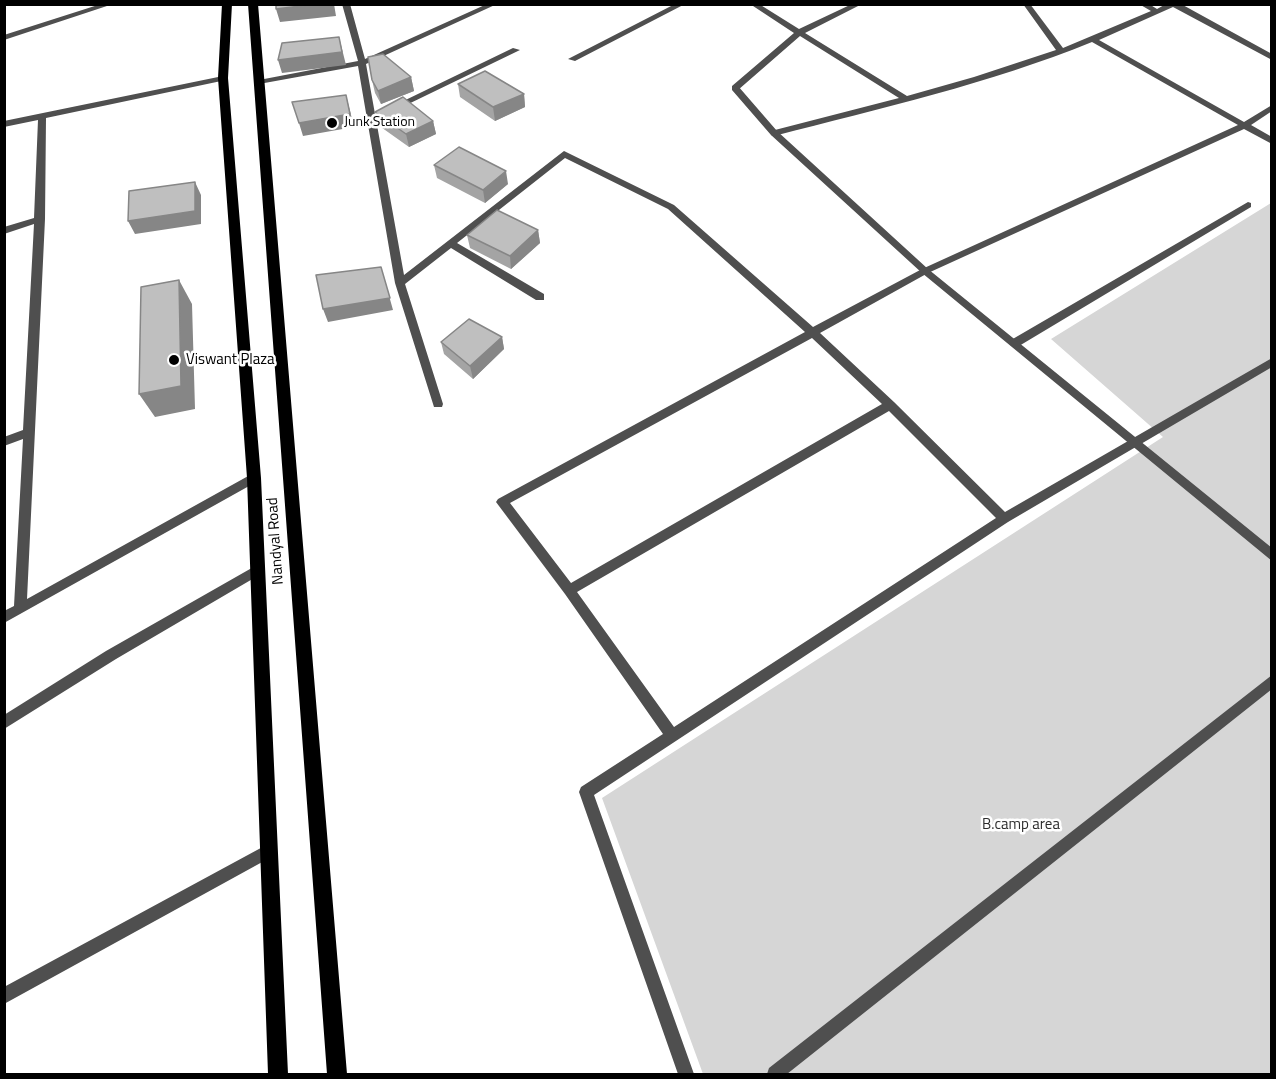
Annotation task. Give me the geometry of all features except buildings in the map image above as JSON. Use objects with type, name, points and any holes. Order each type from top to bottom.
[{"type":"main road","name":"Nandyal Road","points":[[227,4],[222,78],[254,478],[278,1074]]},
{"type":"main road","name":"Nandyal Road","points":[[254,4],[337,1074]]},
{"type":"street","points":[[4,38],[110,4]]},
{"type":"street","points":[[346,4],[362,63],[400,283],[438,404]]},
{"type":"street","points":[[259,82],[362,63],[494,4]]},
{"type":"street","points":[[572,59],[681,4]]},
{"type":"street","points":[[753,4],[907,99]]},
{"type":"street","points":[[859,4],[800,32],[735,88],[774,133],[925,271],[1272,556]]},
{"type":"street","points":[[1026,4],[1061,51]]},
{"type":"street","points":[[1142,4],[1158,12]]},
{"type":"street","points":[[774,133],[907,99],[1061,51],[1174,4],[1272,58]]},
{"type":"street","points":[[1092,39],[1272,141]]},
{"type":"street","points":[[372,118],[516,50]]},
{"type":"street","points":[[4,124],[222,78]]},
{"type":"street","points":[[672,736],[502,502],[925,271],[1245,125],[1272,107]]},
{"type":"street","points":[[20,608],[27,433],[40,219],[42,116]]},
{"type":"street","points":[[400,283],[564,154],[670,207],[812,332],[890,405],[1004,519]]},
{"type":"street","points":[[1015,343],[1248,205]]},
{"type":"street","points":[[4,231],[40,219]]},
{"type":"street","points":[[450,243],[540,297]]},
{"type":"street","points":[[682,1072],[586,792],[1004,519],[1133,441],[1272,362]]},
{"type":"street","points":[[568,590],[890,405]]},
{"type":"street","points":[[4,442],[27,433]]},
{"type":"street","points":[[4,618],[254,478]]},
{"type":"street","points":[[4,723],[111,655],[257,570]]},
{"type":"street","points":[[775,1074],[1272,681]]},
{"type":"street","points":[[4,996],[270,850]]},
{"type":"green space","name":"B.camp area","points":[[1271,203],[1271,1074],[703,1074],[602,798],[1163,437],[1051,339]]},
{"type":"place","name":"Junk Station","points":[[332,123]]},
{"type":"place","name":"Viswant Plaza","points":[[174,360]]}]
